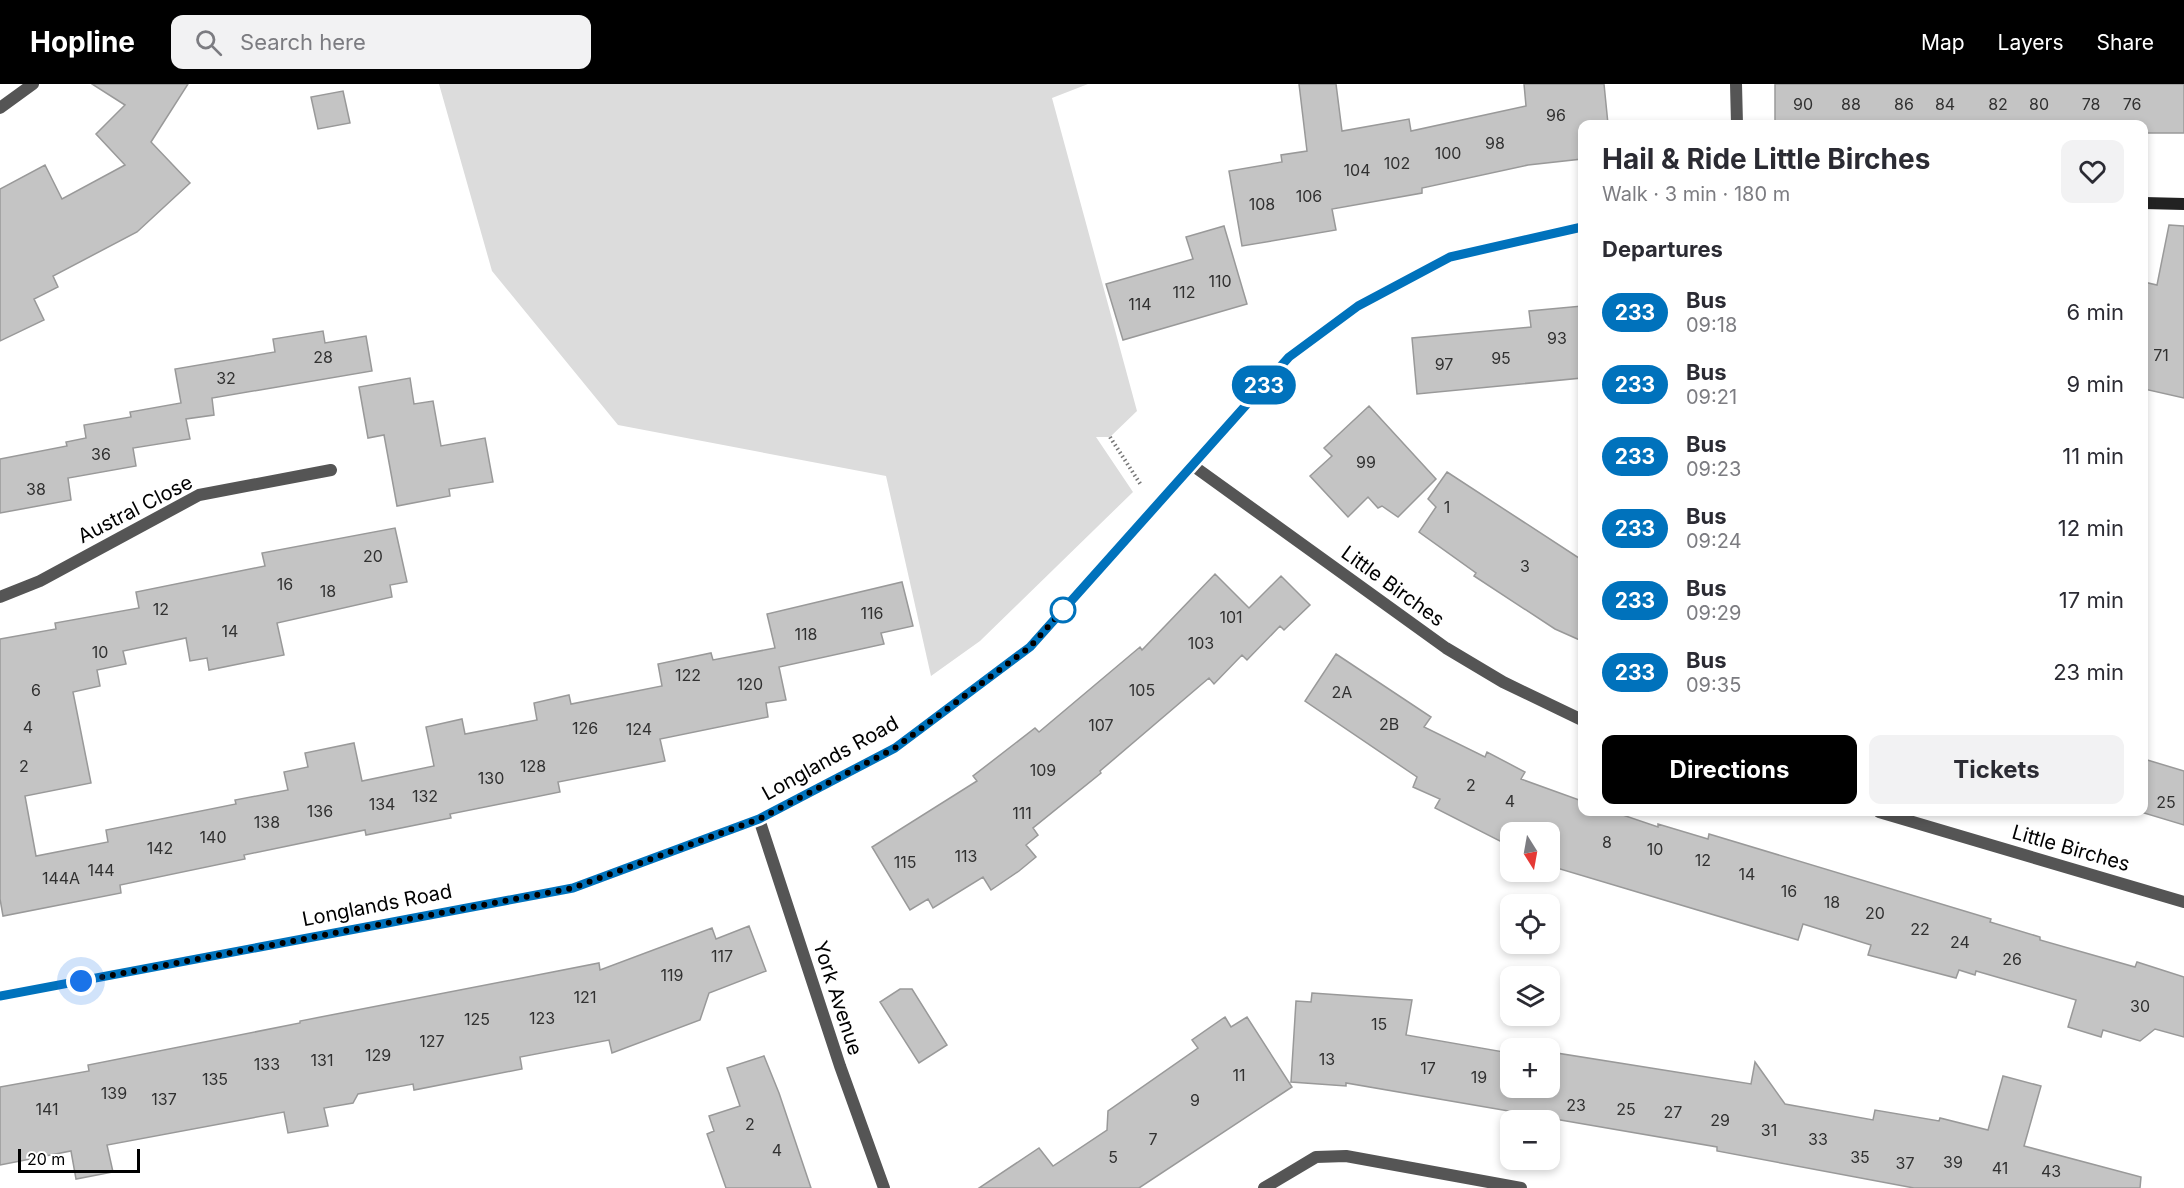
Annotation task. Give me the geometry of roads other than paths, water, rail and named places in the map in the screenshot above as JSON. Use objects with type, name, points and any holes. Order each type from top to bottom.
[{"type":"street","points":[[0,108],[33,84]]},
{"type":"street","points":[[1736,84],[1737,120]]},
{"type":"street","points":[[2148,203],[2184,204]]},
{"type":"street","name":"Longlands Road","points":[[0,996],[573,888],[759,819],[895,748],[1030,647],[1157,508],[1192,465],[1289,357],[1358,306],[1450,257],[1578,228]]},
{"type":"street","name":"Little Birches","points":[[1192,465],[1446,648],[1503,682],[1578,718]]},
{"type":"street","name":"Austral Close","points":[[0,597],[40,581],[199,495],[331,470]]},
{"type":"street","name":"Little Birches","points":[[1893,816],[2184,902]]},
{"type":"street","name":"York Avenue","points":[[759,819],[840,1066],[884,1188]]},
{"type":"street","points":[[1264,1188],[1316,1157],[1346,1156],[1521,1188]]}]
